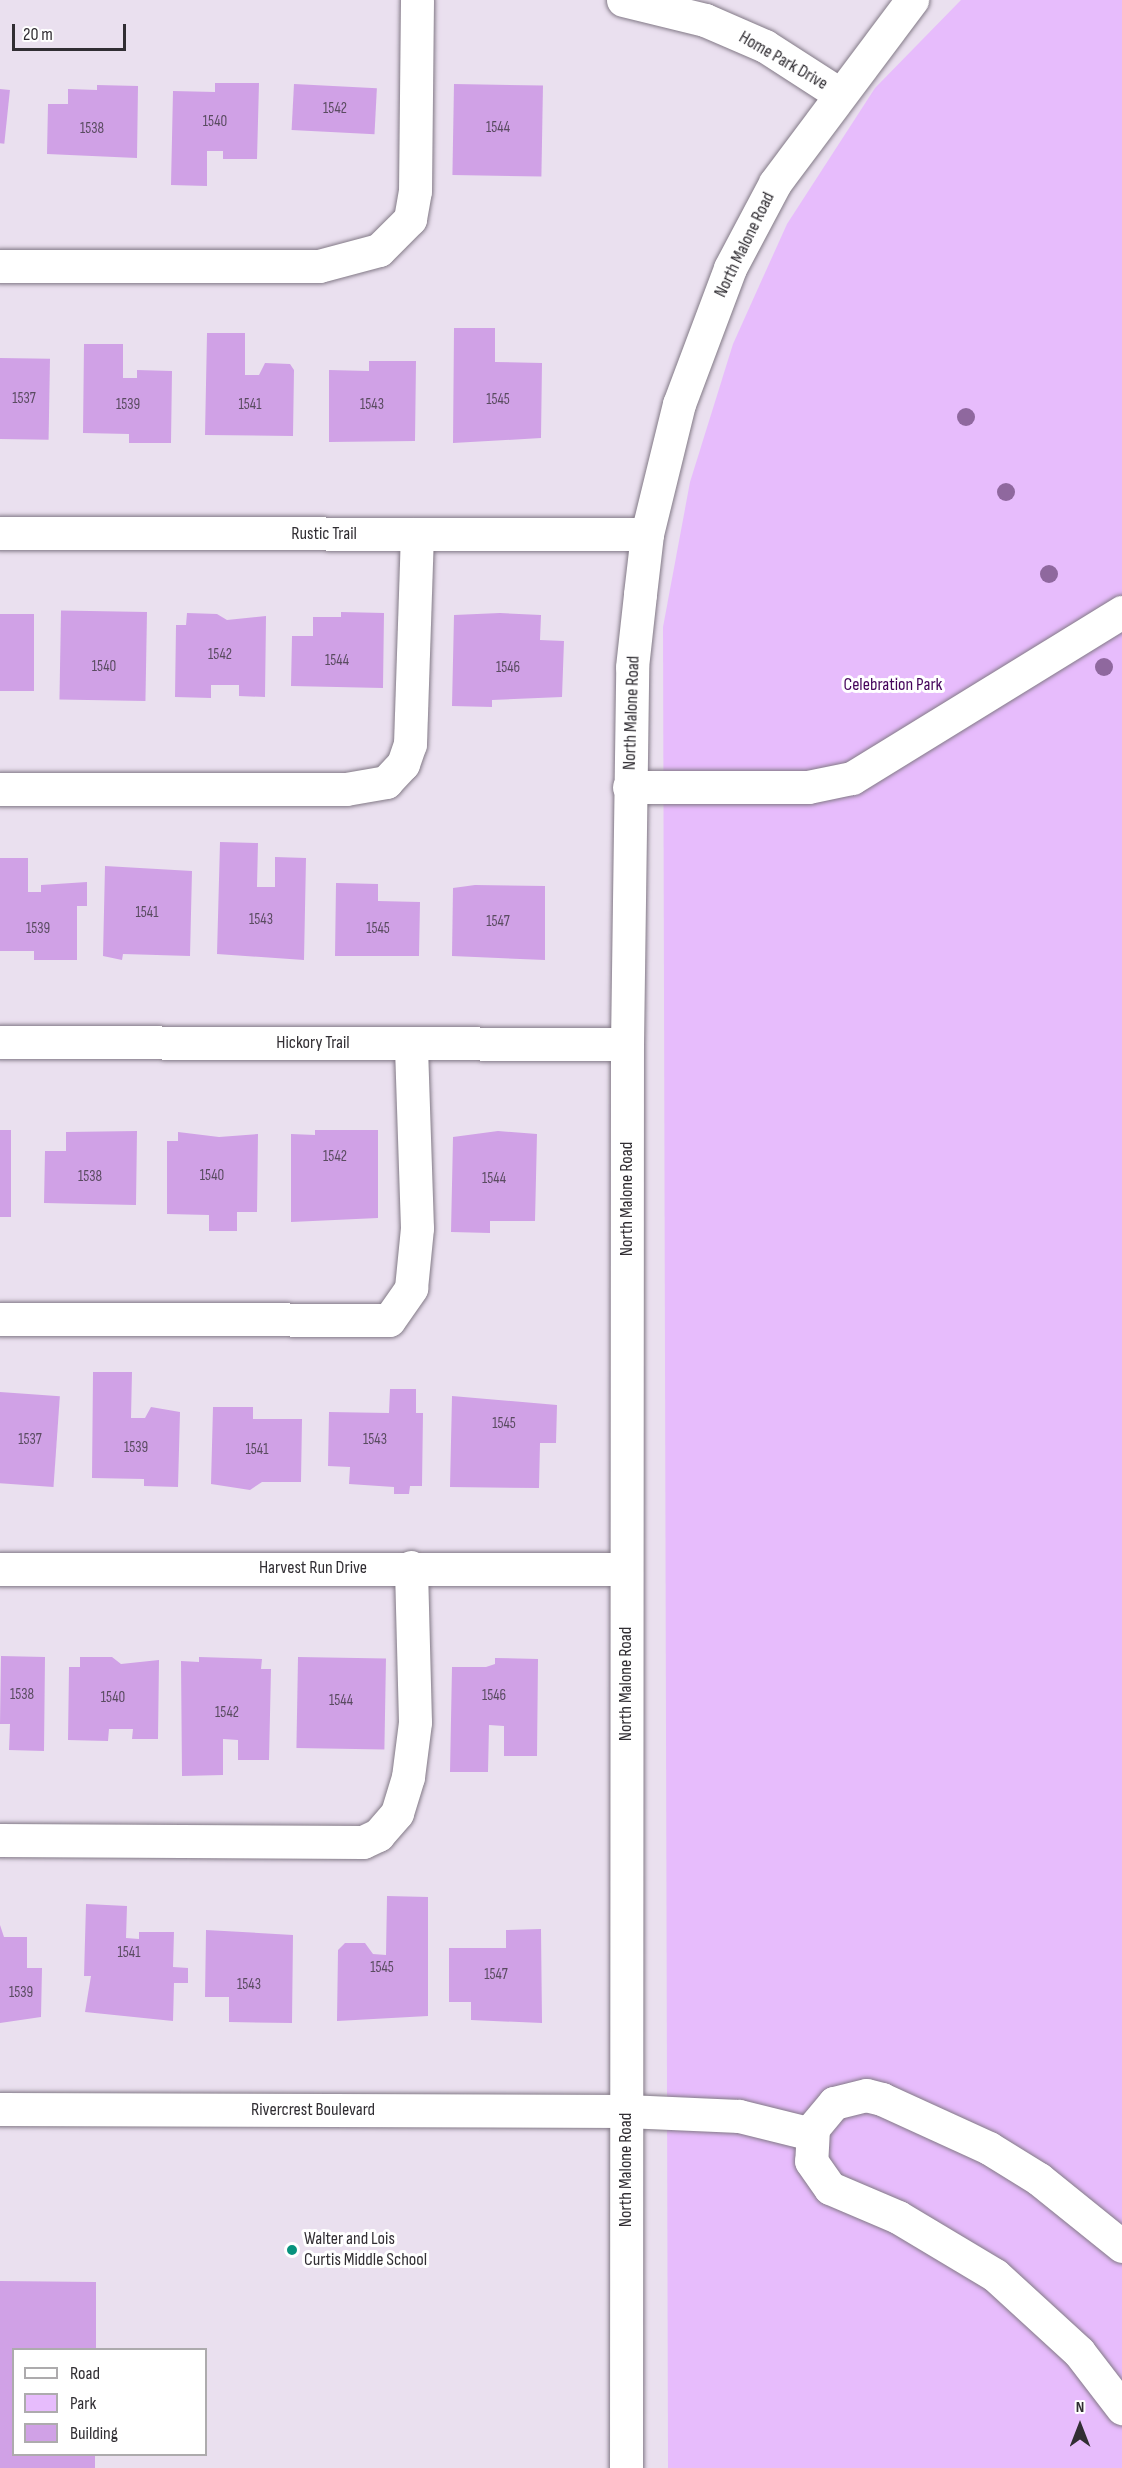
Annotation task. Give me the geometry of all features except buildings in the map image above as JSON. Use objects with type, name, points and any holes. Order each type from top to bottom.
[{"type":"street","points":[[0,266],[319,266],[379,250],[410,219],[415,191],[417,0]]},
{"type":"street","name":"Home Park Drive","points":[[623,0],[705,20],[765,46],[838,93]]},
{"type":"street","name":"North Malone Road","points":[[626,2468],[629,787],[632,667],[647,534],[679,404],[730,268],[775,183],[838,93],[912,0]]},
{"type":"street","name":"Rustic Trail","points":[[0,533],[647,534]]},
{"type":"street","points":[[0,789],[346,789],[386,782],[404,764],[410,744],[417,534]]},
{"type":"street","points":[[629,787],[808,788],[852,778],[1122,612]]},
{"type":"street","name":"Hickory Trail","points":[[0,1042],[627,1044]]},
{"type":"street","points":[[0,1319],[389,1320],[411,1288],[417,1228],[411,1043]]},
{"type":"street","points":[[0,1840],[363,1842],[378,1835],[396,1813],[412,1744],[411,1567]]},
{"type":"street","name":"Harvest Run Drive","points":[[0,1569],[411,1567],[626,1569]]},
{"type":"street","points":[[1122,2246],[1077,2207],[989,2148],[882,2099],[866,2095],[834,2103],[812,2134],[811,2161],[830,2188],[898,2217],[995,2275],[1079,2352],[1122,2408]]},
{"type":"street","name":"Rivercrest Boulevard","points":[[0,2109],[626,2111],[739,2116],[812,2134]]},
{"type":"green space","name":"Celebration Park","points":[[961,0],[1122,0],[1122,2468],[668,2468],[663,627],[690,482],[733,344],[787,224],[875,88]]},
{"type":"place","name":"Walter and Lois Curtis Middle School","points":[[292,2250]]}]
